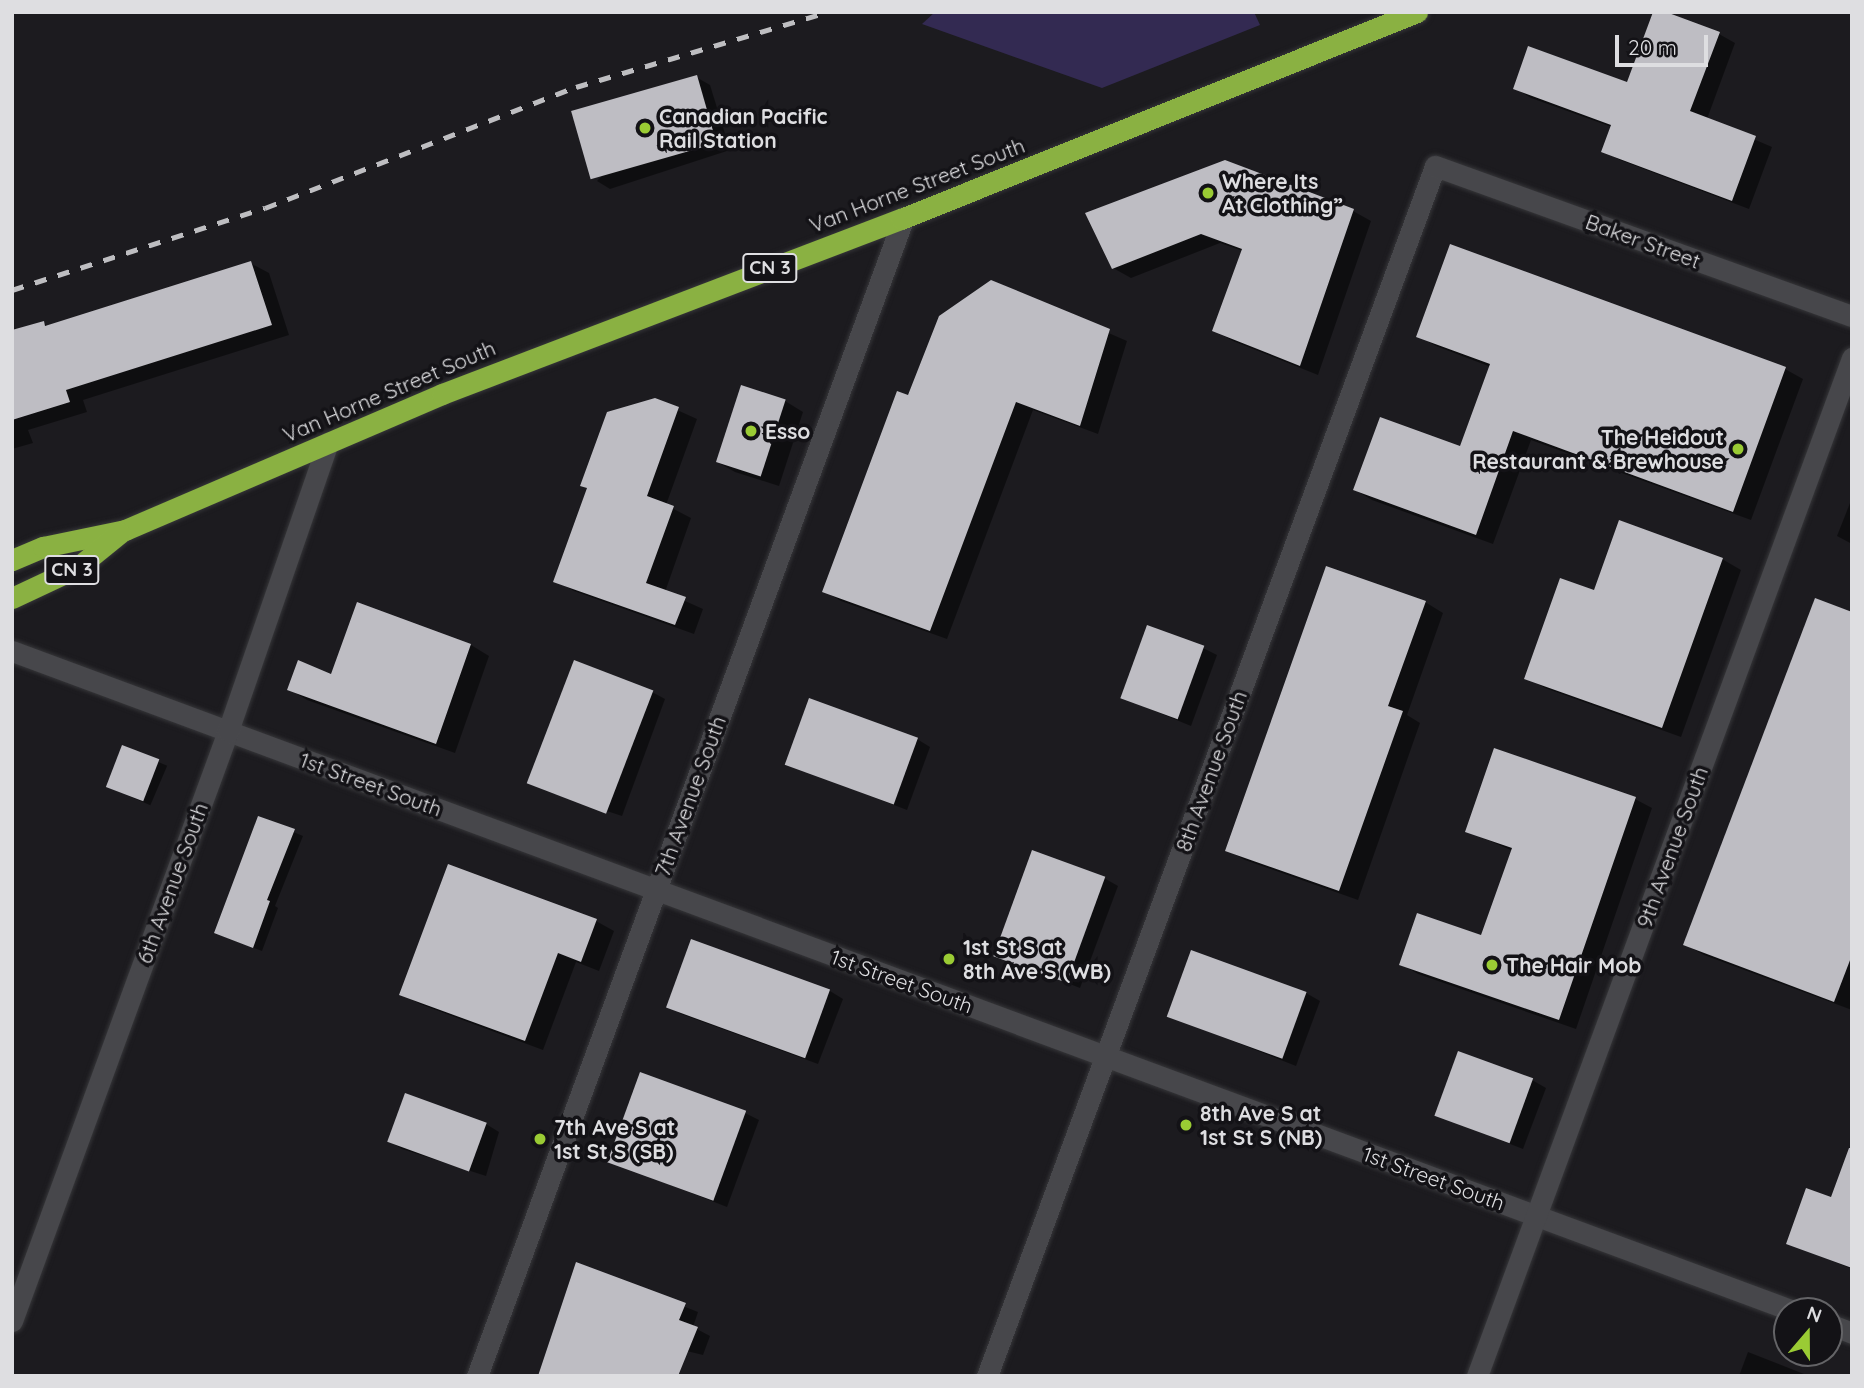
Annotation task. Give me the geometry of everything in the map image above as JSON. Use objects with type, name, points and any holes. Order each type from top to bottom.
[{"type":"highway","name":"Van Horne Street South","points":[[12,560],[43,547],[125,530],[328,443],[607,329],[904,217],[1417,12]]},
{"type":"highway","name":"Van Horne Street South","points":[[12,598],[78,567],[125,530]]},
{"type":"street","name":"Baker Street","points":[[1435,166],[1852,316]]},
{"type":"street","name":"8th Avenue South","points":[[987,1376],[1435,166]]},
{"type":"street","name":"7th Avenue South","points":[[477,1376],[904,217]]},
{"type":"street","name":"9th Avenue South","points":[[1477,1376],[1852,358]]},
{"type":"street","name":"6th Avenue South","points":[[12,1321],[228,731],[328,443]]},
{"type":"street","name":"1st Street South","points":[[12,651],[1773,1304]]},
{"type":"shaded area","points":[[935,12],[1254,12],[1260,25],[1102,88],[922,24]]},
{"type":"building","points":[[1653,12],[1666,12],[1720,32],[1690,111],[1756,136],[1732,201],[1601,152],[1611,125],[1513,89],[1528,46],[1627,82]]},
{"type":"building","name":"Canadian Pacific Rail Station","points":[[697,75],[717,143],[591,179],[571,111]]},
{"type":"building","points":[[1225,160],[1354,209],[1300,366],[1212,331],[1242,249],[1201,234],[1112,269],[1085,213]]},
{"type":"building","points":[[1450,244],[1786,367],[1733,512],[1513,431],[1476,535],[1353,490],[1380,417],[1460,446],[1490,364],[1416,337]]},
{"type":"building","points":[[251,261],[272,325],[66,390],[70,402],[12,420],[12,330],[44,321],[45,326]]},
{"type":"building","points":[[991,280],[1110,329],[1080,426],[1016,402],[930,631],[822,592],[897,391],[908,395],[939,316]]},
{"type":"building","name":"Esso","points":[[741,385],[786,400],[761,477],[716,462]]},
{"type":"building","points":[[655,398],[679,407],[647,496],[674,506],[646,583],[686,597],[675,625],[553,582],[587,488],[580,486],[607,412]]},
{"type":"building","points":[[1619,520],[1723,558],[1662,728],[1524,679],[1560,578],[1594,590]]},
{"type":"building","points":[[1326,566],[1426,601],[1388,706],[1403,711],[1339,891],[1225,851]]},
{"type":"building","points":[[1815,598],[1852,612],[1852,955],[1834,1002],[1683,945]]},
{"type":"building","points":[[357,602],[471,644],[436,744],[287,690],[298,660],[331,674]]},
{"type":"building","points":[[1147,625],[1204,646],[1178,719],[1120,698]]},
{"type":"building","points":[[574,660],[653,690],[606,814],[527,783]]},
{"type":"building","points":[[809,698],[918,738],[894,804],[785,765]]},
{"type":"building","points":[[122,745],[159,759],[143,801],[106,787]]},
{"type":"building","points":[[1494,748],[1636,797],[1559,1020],[1399,965],[1417,913],[1481,935],[1512,848],[1465,832]]},
{"type":"building","points":[[258,816],[295,829],[267,900],[270,901],[253,948],[214,933]]},
{"type":"building","points":[[1032,850],[1105,877],[1067,983],[993,956]]},
{"type":"building","points":[[448,864],[597,919],[581,962],[558,953],[525,1041],[399,995]]},
{"type":"building","points":[[691,939],[830,990],[805,1058],[666,1008]]},
{"type":"building","points":[[1191,950],[1307,992],[1282,1059],[1167,1017]]},
{"type":"building","points":[[1458,1051],[1533,1078],[1510,1143],[1434,1116]]},
{"type":"building","points":[[640,1072],[746,1111],[713,1201],[607,1162]]},
{"type":"building","points":[[405,1093],[487,1123],[469,1172],[387,1142]]},
{"type":"building","points":[[1849,1148],[1852,1148],[1852,1268],[1786,1244],[1806,1188],[1831,1197]]},
{"type":"building","points":[[576,1262],[686,1303],[679,1320],[698,1327],[678,1376],[538,1376]]},
{"type":"railway","points":[[12,290],[265,208],[576,87],[827,12]]},
{"type":"place","name":"Canadian Pacific Rail Station","points":[[645,128]]},
{"type":"place","name":"Where Its At Clothing”","points":[[1208,193]]},
{"type":"place","name":"Esso","points":[[751,431]]},
{"type":"place","name":"The Heidout Restaurant & Brewhouse","points":[[1738,449]]},
{"type":"place","name":"1st St S at 8th Ave S (WB)","points":[[949,959]]},
{"type":"place","name":"The Hair Mob","points":[[1492,965]]},
{"type":"place","name":"8th Ave S at 1st St S (NB)","points":[[1186,1125]]},
{"type":"place","name":"7th Ave S at 1st St S (SB)","points":[[540,1139]]}]
